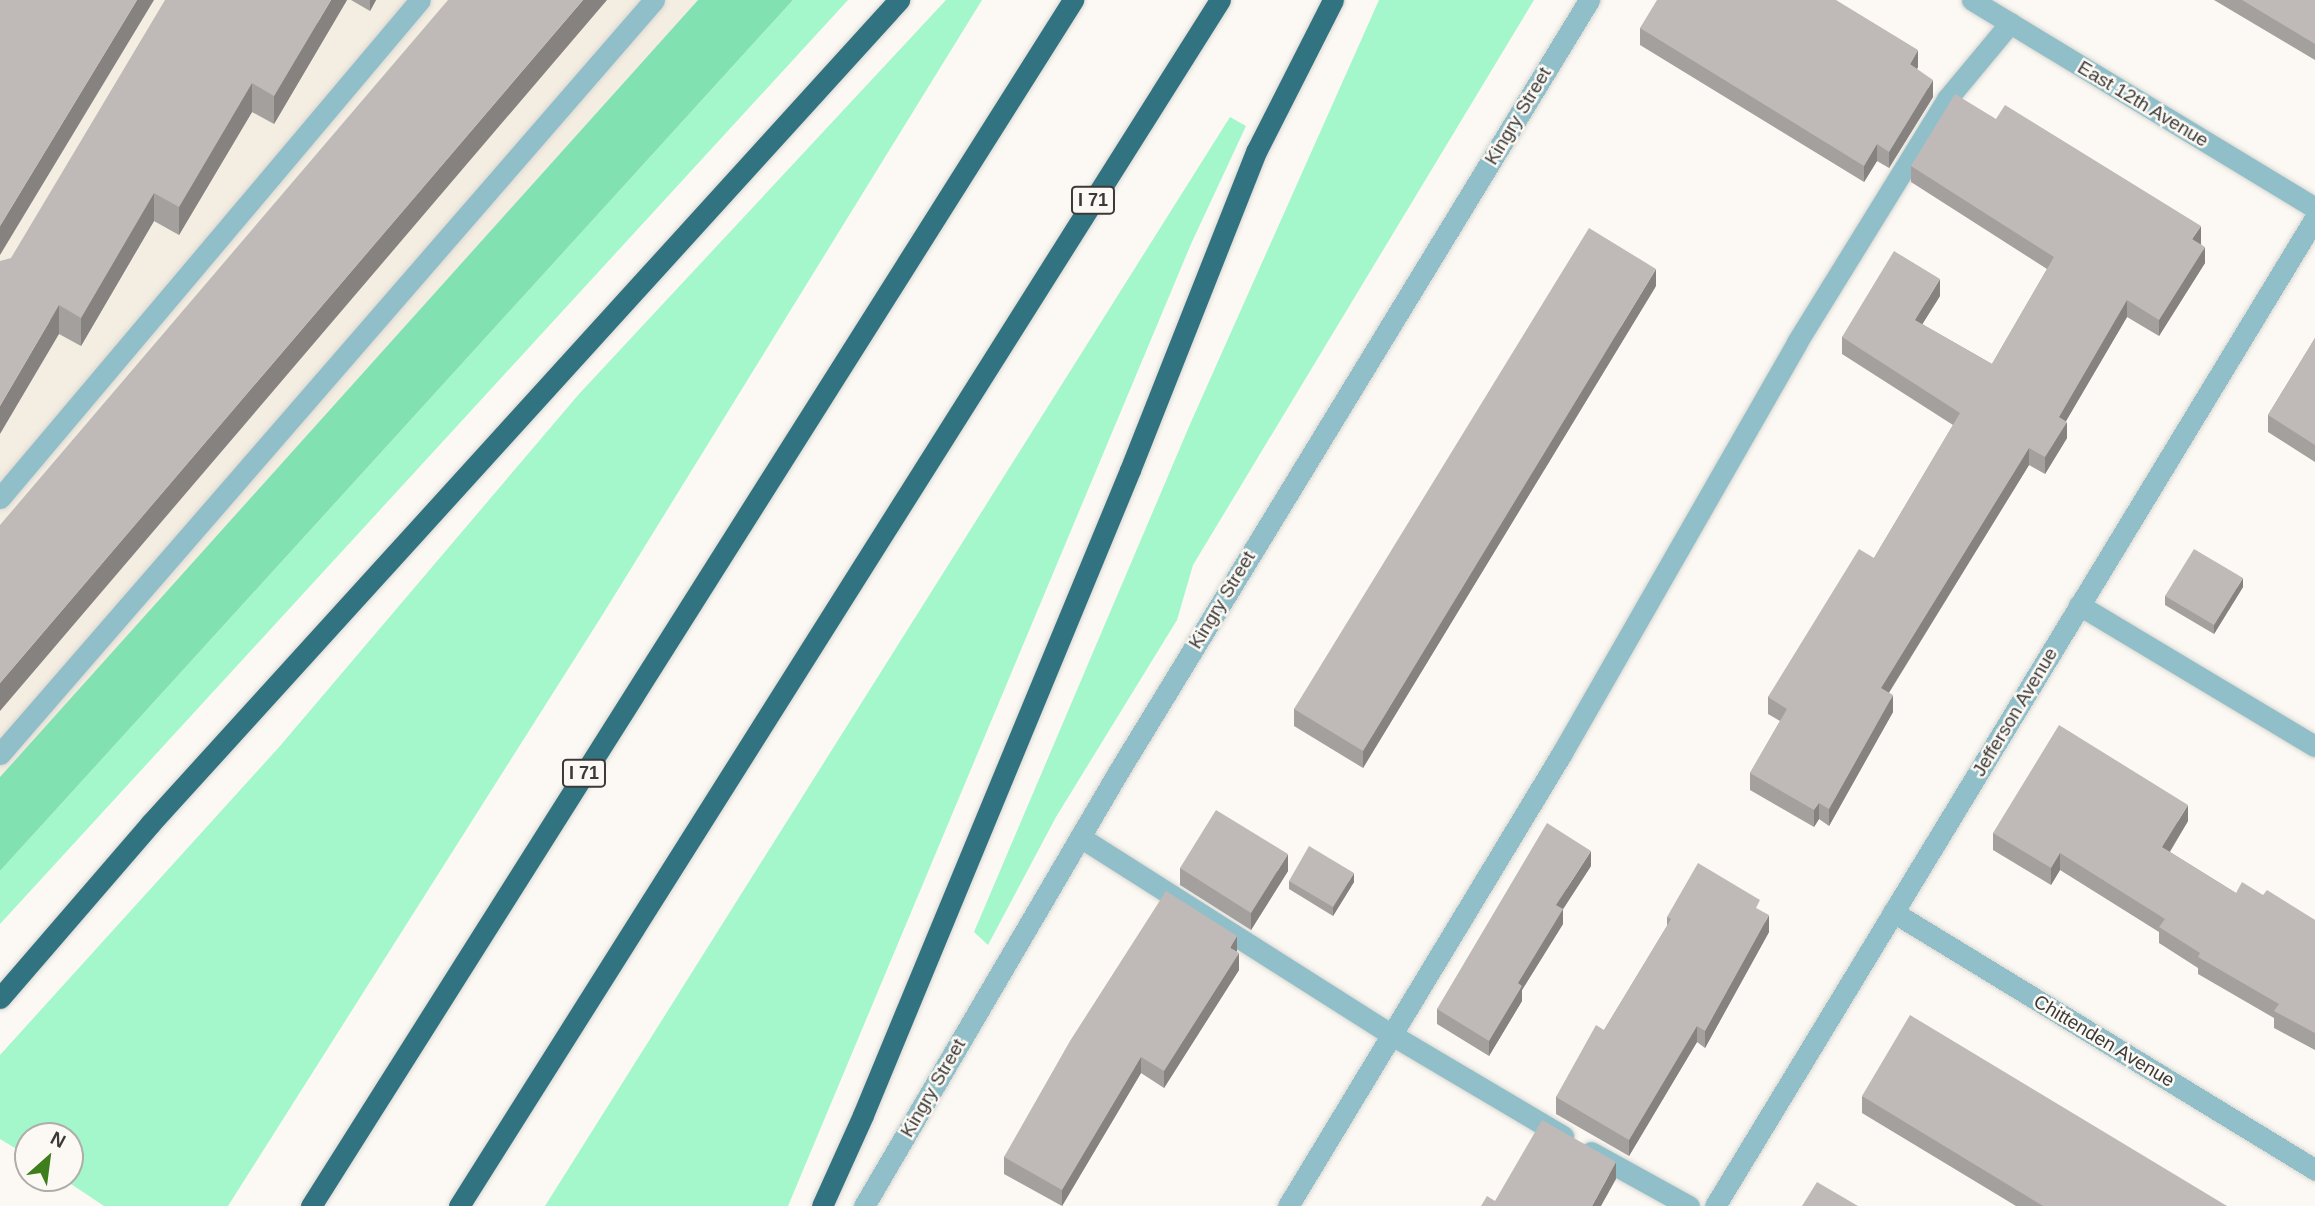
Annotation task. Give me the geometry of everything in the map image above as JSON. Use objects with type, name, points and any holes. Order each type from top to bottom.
[{"type":"highway","points":[[0,998],[168,803],[899,0]]},
{"type":"highway","name":"I 71","points":[[311,1206],[1073,0]]},
{"type":"highway","name":"I 71","points":[[459,1206],[1220,0]]},
{"type":"highway","points":[[821,1206],[863,1115],[1146,433],[1256,150],[1332,0]]},
{"type":"street","points":[[0,498],[420,0]]},
{"type":"street","points":[[0,754],[654,0]]},
{"type":"street","name":"Kingry Street","points":[[864,1206],[1080,837],[1589,0]]},
{"type":"street","name":"East 12th Avenue","points":[[1972,0],[2315,208]]},
{"type":"street","points":[[1288,1206],[1562,753],[1797,342],[1947,99],[2010,23]]},
{"type":"street","name":"Jefferson Avenue","points":[[1715,1206],[2315,218]]},
{"type":"street","points":[[2080,605],[2315,746]]},
{"type":"street","points":[[1080,837],[1392,1035],[1689,1206]]},
{"type":"street","name":"Chittenden Avenue","points":[[1893,912],[2315,1170]]},
{"type":"shaded area","points":[[0,0],[698,0],[0,777]]},
{"type":"green space","points":[[698,0],[793,0],[0,871],[0,777]]},
{"type":"green space","points":[[793,0],[848,0],[0,924],[0,871]]},
{"type":"green space","points":[[946,0],[982,0],[603,614],[228,1206],[104,1206],[83,1192],[84,1122],[14,1122],[14,1148],[0,1139],[0,1055],[280,746],[579,394]]},
{"type":"green space","points":[[1379,0],[1534,0],[1193,565],[1177,620],[1056,817],[988,945],[974,932],[1191,422]]},
{"type":"green space","points":[[1230,117],[1246,126],[1191,244],[788,1206],[545,1206]]},
{"type":"building","points":[[0,0],[137,0],[0,226]]},
{"type":"building","points":[[165,0],[331,0],[274,96],[252,83],[179,207],[154,193],[81,318],[59,305],[0,406],[0,261],[11,258]]},
{"type":"building","points":[[448,0],[583,0],[0,683],[0,525]]},
{"type":"building","points":[[1657,0],[1836,0],[1918,50],[1910,64],[1933,80],[1889,152],[1877,144],[1864,166],[1640,28]]},
{"type":"building","points":[[2242,0],[2315,0],[2315,44]]},
{"type":"building","points":[[1955,94],[1996,119],[2005,105],[2201,226],[2192,239],[2205,247],[2159,320],[2127,300],[2059,417],[2067,422],[2045,457],[2029,448],[1881,688],[1893,695],[1829,809],[1819,803],[1814,810],[1750,773],[1787,709],[1768,697],[1859,549],[1874,558],[1960,413],[1842,337],[1894,251],[1940,279],[1915,320],[1992,364],[2054,257],[1911,166]]},
{"type":"building","points":[[1589,228],[1656,269],[1363,751],[1294,709]]},
{"type":"building","points":[[2315,338],[2315,445],[2268,415]]},
{"type":"building","points":[[2194,549],[2243,578],[2214,625],[2165,596]]},
{"type":"building","points":[[2059,725],[2188,805],[2162,847],[2236,893],[2242,882],[2263,895],[2267,890],[2315,920],[2315,1033],[2274,1011],[2279,1004],[2198,957],[2200,953],[2159,927],[2165,919],[2060,853],[2051,868],[1993,833]]},
{"type":"building","points":[[1216,810],[1288,854],[1251,913],[1180,868]]},
{"type":"building","points":[[1547,823],[1591,851],[1556,905],[1563,909],[1518,983],[1522,986],[1489,1041],[1437,1009]]},
{"type":"building","points":[[1309,846],[1354,873],[1333,907],[1289,881]]},
{"type":"building","points":[[1698,863],[1760,900],[1756,908],[1769,915],[1705,1031],[1697,1026],[1629,1140],[1556,1097],[1596,1025],[1604,1030],[1671,919],[1667,917]]},
{"type":"building","points":[[1166,891],[1237,936],[1230,948],[1239,953],[1164,1071],[1141,1057],[1062,1190],[1004,1157],[1070,1041]]},
{"type":"building","points":[[1910,1015],[2227,1206],[2043,1206],[1862,1096]]},
{"type":"building","points":[[1542,1120],[1616,1162],[1592,1206],[1481,1206],[1487,1196],[1495,1201]]},
{"type":"building","points":[[1817,1182],[1858,1206],[1802,1206]]}]
